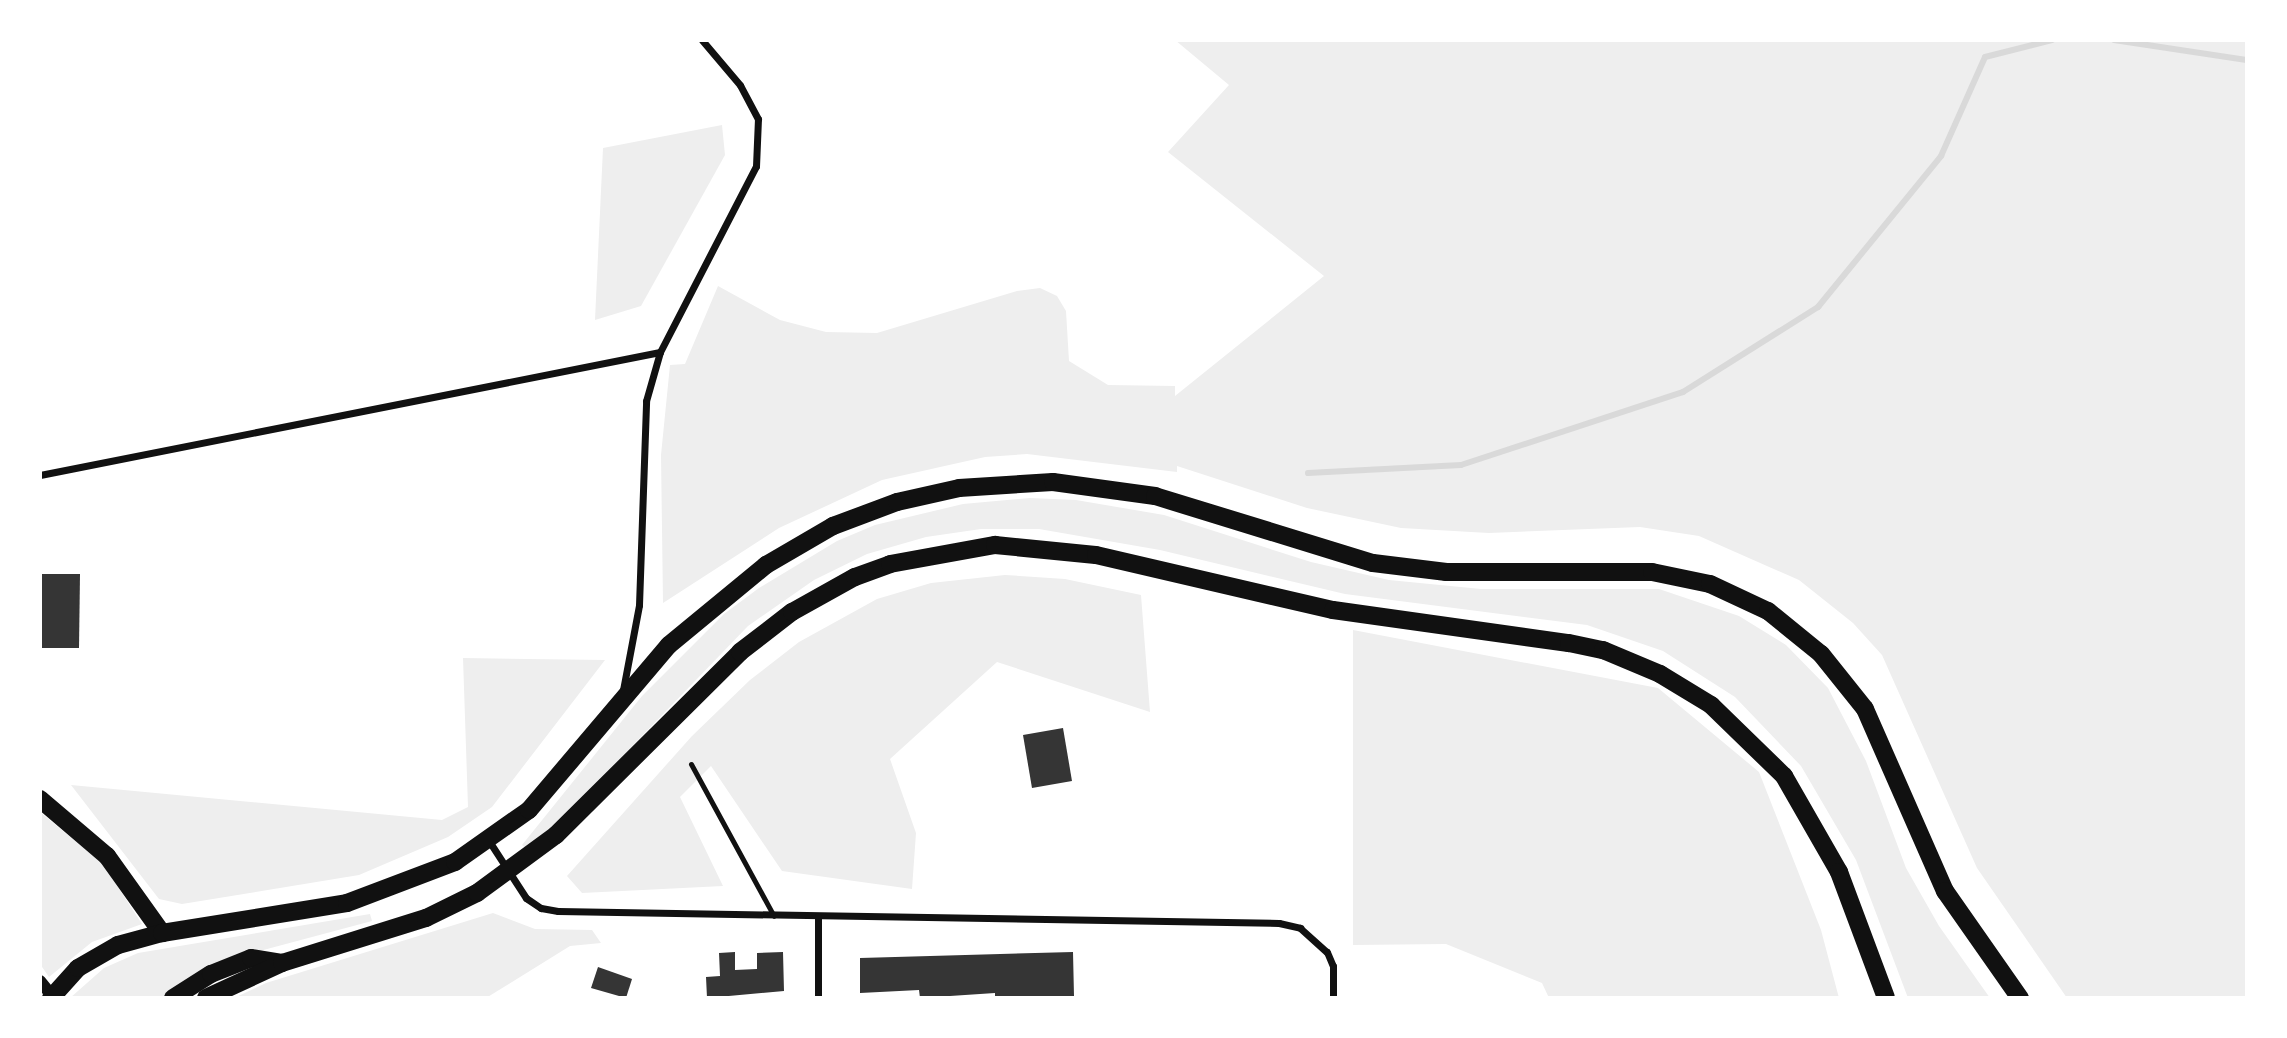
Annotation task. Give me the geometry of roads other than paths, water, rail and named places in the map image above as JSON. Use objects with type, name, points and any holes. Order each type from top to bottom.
[{"type":"highway","points":[[52,997],[78,968],[104,951],[162,933],[347,903],[424,877],[489,841],[554,784],[619,704],[702,615],[736,586],[805,540],[897,502],[988,484],[1053,482],[1123,489],[1329,551],[1412,569],[1619,569],[1682,577],[1768,611],[1797,631],[1845,681],[1880,740],[1945,891],[2020,998]]},
{"type":"highway","points":[[206,998],[282,963],[426,918],[509,873],[595,800],[740,652],[792,612],[855,577],[890,564],[959,548],[1030,545],[1096,555],[1333,610],[1569,643],[1603,650],[1660,674],[1712,705],[1784,776],[1839,872],[1886,998]]},
{"type":"highway","points":[[40,799],[107,856],[162,933]]},
{"type":"highway","points":[[173,998],[204,977],[251,958],[282,963]]},
{"type":"street","points":[[619,704],[639,606],[641,454],[646,401],[660,352],[756,166],[758,119],[740,85],[702,40]]},
{"type":"street","points":[[40,475],[660,352]]},
{"type":"street","points":[[489,841],[531,902],[558,912],[1279,923],[1317,939],[1334,966],[1333,998]]},
{"type":"street","points":[[818,916],[818,998]]},
{"type":"street","points":[[40,981],[52,997]]},
{"type":"lane","points":[[691,764],[774,916]]},
{"type":"waterway","points":[[1308,473],[1461,465],[1683,392],[1818,307],[1941,156],[1985,57],[2052,40]]},
{"type":"waterway","points":[[2114,40],[2247,60]]}]
